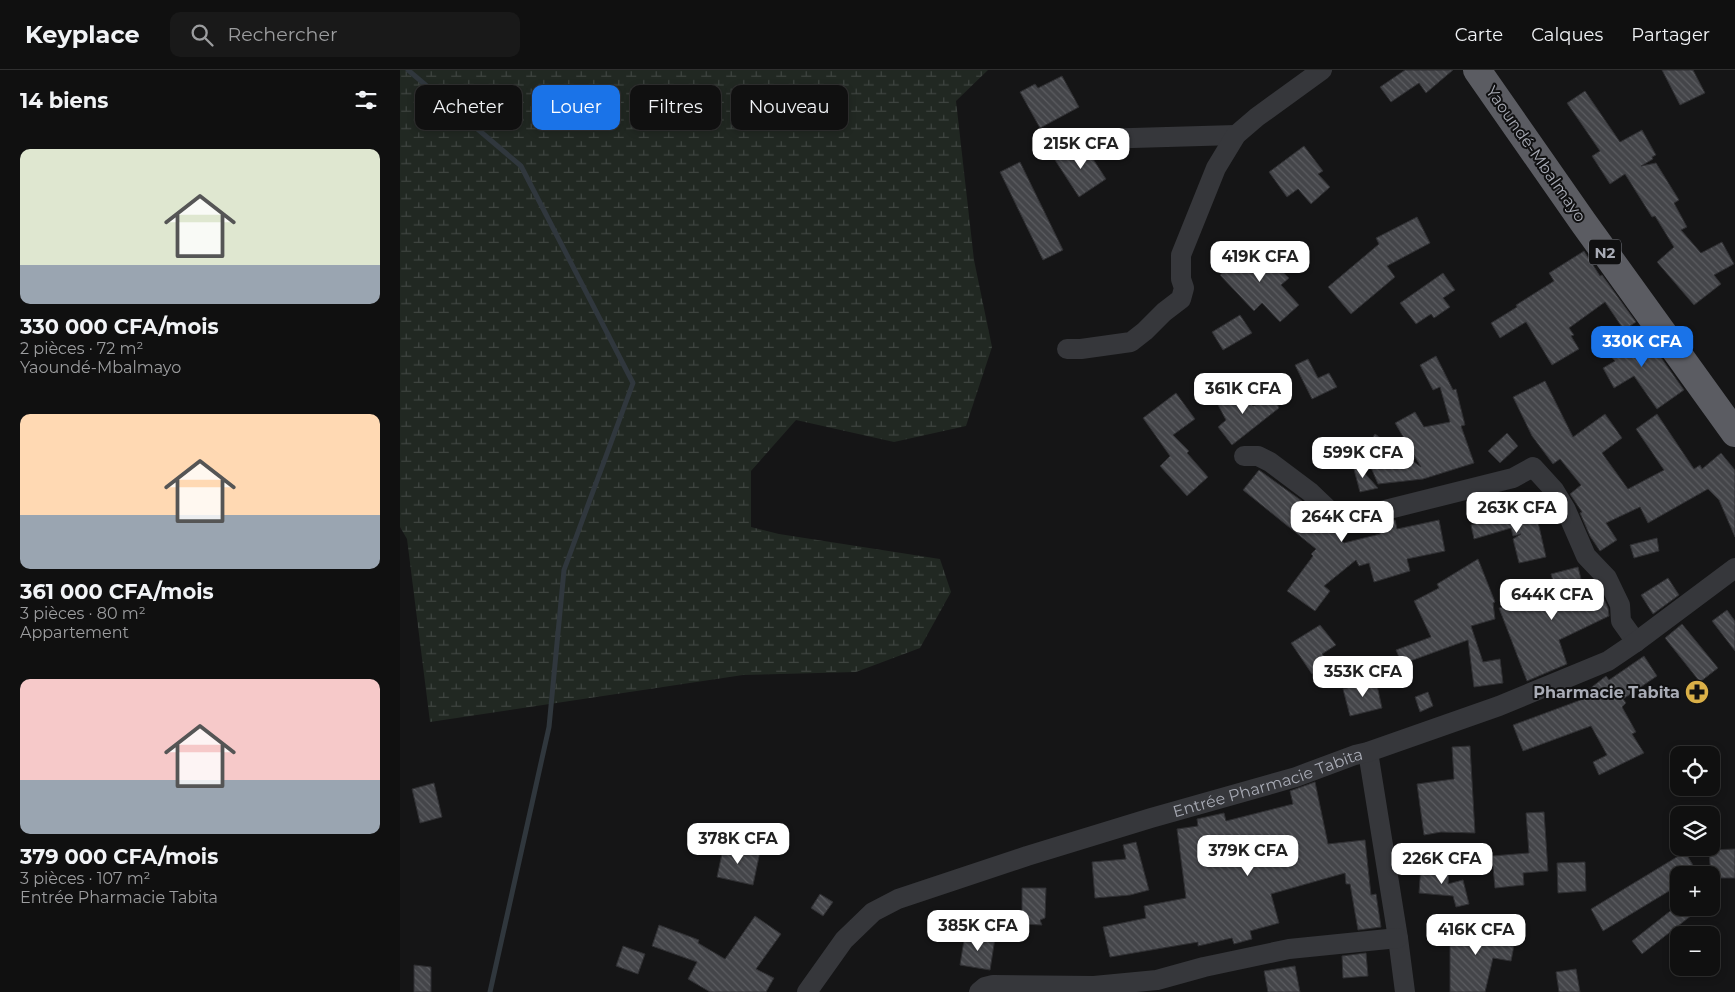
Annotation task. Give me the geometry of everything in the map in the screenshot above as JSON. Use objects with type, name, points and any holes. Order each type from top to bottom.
[{"type":"highway","name":"Yaoundé-Mbalmayo","points":[[1477,70],[1582,222],[1735,433]]},
{"type":"street","points":[[1067,349],[1081,349],[1131,342],[1181,299],[1184,288],[1181,279],[1181,255],[1216,168],[1236,135],[1257,117],[1322,70]]},
{"type":"street","points":[[1098,139],[1236,135]]},
{"type":"street","points":[[1244,456],[1258,456],[1270,462],[1310,492],[1332,514],[1344,517],[1377,512],[1513,478],[1533,467],[1554,490],[1566,510],[1586,556],[1607,578],[1620,605],[1620,621],[1636,642]]},
{"type":"street","name":"Entrée Pharmacie Tabita","points":[[807,992],[844,940],[873,912],[898,899],[1151,818],[1296,777],[1499,706],[1608,661],[1735,568]]},
{"type":"street","points":[[1368,752],[1405,992]]},
{"type":"street","points":[[979,992],[985,987],[993,985],[1094,986],[1157,980],[1204,967],[1289,949],[1398,938]]},
{"type":"green space","points":[[400,70],[988,70],[956,101],[974,260],[992,347],[966,426],[894,442],[796,420],[751,471],[751,527],[779,534],[940,559],[951,592],[920,648],[856,672],[743,675],[430,722],[407,539],[400,527]]},
{"type":"building","points":[[1405,70],[1453,70],[1426,93],[1419,83],[1391,102],[1380,87]]},
{"type":"building","points":[[1662,70],[1693,70],[1705,93],[1680,105]]},
{"type":"building","points":[[1062,76],[1079,107],[1040,128],[1020,92],[1035,84],[1038,88]]},
{"type":"building","points":[[1585,91],[1620,142],[1642,130],[1656,155],[1641,166],[1656,163],[1679,200],[1674,203],[1687,227],[1681,230],[1701,253],[1722,242],[1734,264],[1714,275],[1721,284],[1694,305],[1657,262],[1674,247],[1655,216],[1652,217],[1625,174],[1610,184],[1592,156],[1600,151],[1567,103]]},
{"type":"building","points":[[1082,142],[1106,179],[1079,197],[1055,160]]},
{"type":"building","points":[[1304,146],[1323,171],[1318,174],[1330,187],[1311,204],[1298,189],[1287,197],[1269,172]]},
{"type":"building","points":[[1020,162],[1063,250],[1043,260],[1000,172]]},
{"type":"building","points":[[1417,217],[1430,243],[1387,266],[1395,277],[1351,314],[1328,287],[1379,244],[1376,238]]},
{"type":"building","points":[[1254,242],[1289,278],[1281,285],[1299,305],[1280,322],[1262,303],[1254,311],[1220,275]]},
{"type":"building","points":[[1584,251],[1600,276],[1602,275],[1636,322],[1624,330],[1605,302],[1569,328],[1574,335],[1571,336],[1579,349],[1552,365],[1526,322],[1500,338],[1491,323],[1554,281],[1549,273]]},
{"type":"building","points":[[1443,273],[1455,290],[1443,298],[1450,307],[1434,318],[1431,314],[1416,324],[1400,303]]},
{"type":"building","points":[[1240,315],[1252,333],[1223,350],[1212,332]]},
{"type":"building","points":[[1635,327],[1650,342],[1684,390],[1657,409],[1634,376],[1614,388],[1603,368],[1615,361],[1607,352]]},
{"type":"building","points":[[1436,356],[1453,390],[1456,389],[1465,425],[1461,426],[1474,463],[1423,479],[1378,484],[1364,451],[1375,434],[1421,467],[1395,423],[1415,412],[1424,427],[1450,422],[1440,387],[1433,390],[1420,365]]},
{"type":"building","points":[[1308,359],[1318,378],[1329,373],[1337,387],[1312,399],[1295,365]]},
{"type":"building","points":[[1545,381],[1573,437],[1605,414],[1622,438],[1602,453],[1628,489],[1664,470],[1636,429],[1657,414],[1694,469],[1700,465],[1702,469],[1721,453],[1735,470],[1735,537],[1719,500],[1708,489],[1648,523],[1640,507],[1606,523],[1617,540],[1600,551],[1590,536],[1580,513],[1582,512],[1570,494],[1581,485],[1560,459],[1553,464],[1532,436],[1513,397]]},
{"type":"building","points":[[1243,389],[1253,406],[1274,397],[1279,408],[1232,445],[1218,427],[1226,420],[1217,403]]},
{"type":"building","points":[[1176,393],[1195,419],[1173,435],[1189,451],[1187,453],[1208,477],[1187,496],[1160,466],[1170,456],[1143,418]]},
{"type":"building","points":[[1507,433],[1518,446],[1500,463],[1488,451]]},
{"type":"building","points":[[1351,458],[1378,488],[1360,492]]},
{"type":"building","points":[[1259,470],[1302,501],[1328,524],[1344,543],[1380,534],[1377,524],[1395,520],[1397,529],[1439,520],[1445,551],[1407,559],[1410,571],[1374,582],[1369,563],[1359,566],[1356,560],[1324,586],[1330,591],[1315,611],[1287,591],[1313,556],[1311,554],[1316,549],[1243,490]]},
{"type":"building","points":[[1535,509],[1546,557],[1519,563],[1513,539],[1521,534],[1513,536],[1511,528],[1474,539],[1471,525]]},
{"type":"building","points":[[1657,538],[1659,551],[1634,558],[1630,545]]},
{"type":"building","points":[[1478,559],[1495,602],[1493,603],[1495,619],[1471,626],[1483,662],[1500,659],[1503,683],[1474,687],[1468,640],[1402,664],[1396,650],[1431,637],[1414,601],[1439,588],[1437,584]]},
{"type":"building","points":[[1578,567],[1585,595],[1599,588],[1608,608],[1609,616],[1559,640],[1567,664],[1527,681],[1499,608],[1544,596],[1540,586],[1553,581],[1551,574]]},
{"type":"building","points":[[1668,578],[1679,595],[1653,614],[1641,595]]},
{"type":"building","points":[[1727,610],[1735,621],[1735,651],[1712,621]]},
{"type":"building","points":[[1682,624],[1718,668],[1700,682],[1665,638]]},
{"type":"building","points":[[1320,625],[1336,645],[1322,654],[1328,663],[1312,674],[1291,643]]},
{"type":"building","points":[[1644,656],[1657,676],[1623,699],[1626,703],[1622,707],[1636,732],[1632,734],[1644,753],[1599,775],[1593,762],[1607,755],[1591,726],[1523,751],[1513,725],[1586,698],[1583,694],[1606,676],[1609,680]]},
{"type":"building","points":[[1376,681],[1382,708],[1350,716],[1343,689]]},
{"type":"building","points":[[1428,692],[1433,706],[1420,712],[1415,697]]},
{"type":"building","points":[[1470,746],[1475,833],[1441,832],[1424,835],[1417,784],[1454,779],[1452,747]]},
{"type":"building","points":[[1315,782],[1328,844],[1365,840],[1371,895],[1376,894],[1381,927],[1358,930],[1350,884],[1346,884],[1345,873],[1271,894],[1279,923],[1250,931],[1252,939],[1234,944],[1232,938],[1198,946],[1198,942],[1110,957],[1103,927],[1146,918],[1144,906],[1186,898],[1177,829],[1198,826],[1197,819],[1224,813],[1226,821],[1293,804],[1290,791]]},
{"type":"building","points":[[434,783],[442,817],[420,823],[412,789]]},
{"type":"building","points":[[1544,812],[1548,871],[1523,873],[1524,885],[1495,888],[1492,856],[1529,853],[1526,813]]},
{"type":"building","points":[[1136,842],[1149,890],[1130,895],[1095,898],[1092,862],[1126,859],[1123,845]]},
{"type":"building","points":[[724,844],[760,852],[753,885],[717,877]]},
{"type":"building","points":[[1735,849],[1735,878],[1720,878],[1720,866],[1710,866],[1709,856],[1720,856],[1720,850]]},
{"type":"building","points":[[1678,856],[1687,856],[1694,866],[1670,866],[1670,890],[1603,931],[1591,909]]},
{"type":"building","points":[[1585,862],[1586,891],[1558,893],[1557,863]]},
{"type":"building","points":[[1421,866],[1449,869],[1448,884],[1463,880],[1469,904],[1456,907],[1453,896],[1419,893]]},
{"type":"building","points":[[1022,888],[1046,888],[1045,918],[1040,920],[1042,925],[1022,924]]},
{"type":"building","points":[[820,894],[833,902],[823,916],[811,908]]},
{"type":"building","points":[[1670,911],[1670,916],[1691,916],[1678,926],[1670,926],[1670,932],[1642,954],[1632,941]]},
{"type":"building","points":[[755,916],[781,934],[756,969],[774,978],[766,992],[710,992],[688,979],[697,962],[652,946],[659,925],[699,940],[698,943],[725,959]]},
{"type":"building","points":[[1450,923],[1463,923],[1463,926],[1516,935],[1511,961],[1493,958],[1485,992],[1450,992]]},
{"type":"building","points":[[965,934],[995,938],[990,970],[960,965]]},
{"type":"building","points":[[623,946],[645,954],[638,974],[616,966]]},
{"type":"building","points":[[1366,953],[1368,976],[1343,978],[1342,956]]},
{"type":"building","points":[[414,965],[431,967],[431,992],[414,992]]},
{"type":"building","points":[[1295,966],[1300,992],[1268,992],[1264,971]]},
{"type":"building","points":[[1576,969],[1580,992],[1559,992],[1556,972]]},
{"type":"waterway","points":[[408,70],[521,166],[633,383],[564,570],[549,727],[490,992]]},
{"type":"place","name":"Pharmacie Tabita","points":[[1697,692]]}]
